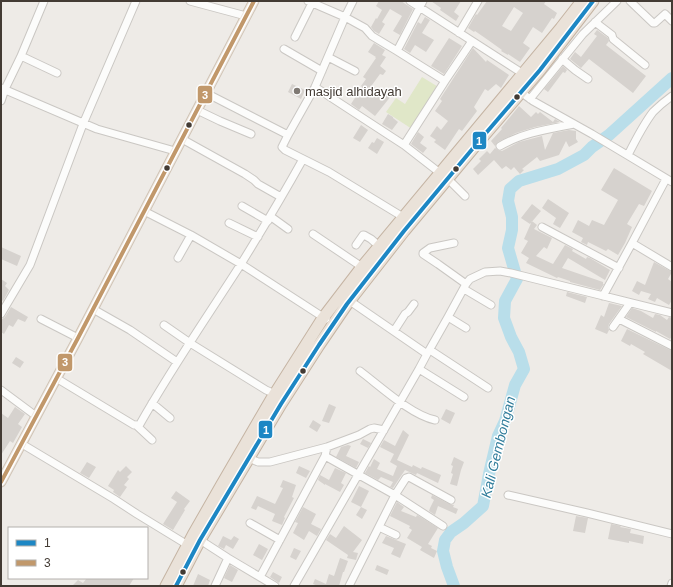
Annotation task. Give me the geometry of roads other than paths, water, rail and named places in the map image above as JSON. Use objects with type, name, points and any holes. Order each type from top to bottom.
[{"type":"highway","points":[[166,586],[249,458],[318,345],[333,324],[362,267],[403,217],[444,176],[521,92],[527,77],[582,1]]},
{"type":"highway","points":[[527,77],[540,70],[593,1]]},
{"type":"highway","points":[[176,586],[194,543],[221,486],[307,342],[323,318],[345,298],[404,231],[444,176]]},
{"type":"main road","points":[[1,482],[254,1]]},
{"type":"street","points":[[1,101],[3,89],[21,56],[44,1]]},
{"type":"street","points":[[1,314],[4,302],[30,265],[83,124],[136,1]]},
{"type":"street","points":[[190,1],[207,3],[246,16]]},
{"type":"street","points":[[353,1],[315,87],[288,134],[283,145],[283,149],[329,172],[403,217]]},
{"type":"street","points":[[410,1],[422,4],[459,33],[527,77]]},
{"type":"street","points":[[459,33],[478,1]]},
{"type":"street","points":[[603,296],[669,180],[521,92],[562,59],[583,34],[617,1]]},
{"type":"street","points":[[630,1],[653,23],[665,14],[672,21]]},
{"type":"street","points":[[295,37],[310,2],[345,17],[365,28],[372,36],[445,81]]},
{"type":"street","points":[[397,51],[422,4]]},
{"type":"street","points":[[595,22],[612,35],[613,39],[645,65]]},
{"type":"street","points":[[404,144],[472,41]]},
{"type":"street","points":[[284,49],[322,71]]},
{"type":"street","points":[[21,56],[57,73]]},
{"type":"street","points":[[328,57],[355,71]]},
{"type":"street","points":[[562,59],[588,79]]},
{"type":"street","points":[[315,87],[404,144],[444,176],[465,196]]},
{"type":"street","points":[[3,89],[83,124],[175,151]]},
{"type":"street","points":[[206,93],[288,134]]},
{"type":"street","points":[[628,155],[653,112],[672,96]]},
{"type":"street","points":[[197,110],[251,134]]},
{"type":"street","points":[[500,146],[516,137],[574,124]]},
{"type":"street","points":[[182,139],[245,174],[281,197]]},
{"type":"street","points":[[136,425],[140,424],[177,362],[258,237],[303,159]]},
{"type":"street","points":[[242,206],[288,229]]},
{"type":"street","points":[[144,211],[241,264],[333,324]]},
{"type":"street","points":[[229,223],[258,237]]},
{"type":"street","points":[[542,226],[619,268]]},
{"type":"street","points":[[313,234],[362,267]]},
{"type":"street","points":[[356,245],[364,235],[379,246]]},
{"type":"street","points":[[178,258],[191,236]]},
{"type":"street","points":[[454,243],[430,248],[423,254],[491,306]]},
{"type":"street","points":[[632,243],[672,267]]},
{"type":"street","points":[[294,586],[470,279],[485,272],[500,271],[527,276],[672,313]]},
{"type":"street","points":[[345,298],[394,331],[488,388]]},
{"type":"street","points":[[613,327],[630,303]]},
{"type":"street","points":[[394,331],[405,314],[414,304]]},
{"type":"street","points":[[93,309],[130,330],[177,362]]},
{"type":"street","points":[[448,317],[466,328]]},
{"type":"street","points":[[41,319],[78,338]]},
{"type":"street","points":[[619,319],[672,346]]},
{"type":"street","points":[[164,325],[190,343],[275,394]]},
{"type":"street","points":[[419,369],[464,397]]},
{"type":"street","points":[[360,371],[400,402],[424,417],[435,420]]},
{"type":"street","points":[[56,378],[125,420],[136,425],[152,440]]},
{"type":"street","points":[[1,390],[36,416]]},
{"type":"street","points":[[152,403],[170,418]]},
{"type":"street","points":[[249,458],[258,462],[265,462],[327,447],[359,435],[370,428],[384,430]]},
{"type":"street","points":[[22,444],[137,514],[194,543],[228,558],[275,586]]},
{"type":"street","points":[[260,577],[325,456],[327,447]]},
{"type":"street","points":[[325,456],[395,496],[443,526]]},
{"type":"street","points":[[349,586],[395,496],[406,478],[409,477],[451,500]]},
{"type":"street","points":[[508,495],[587,512],[672,534]]},
{"type":"street","points":[[250,523],[280,540]]},
{"type":"street","points":[[379,527],[396,535]]},
{"type":"street","points":[[215,586],[228,558]]},
{"type":"waterway","name":"Kali Gembongan","points":[[454,586],[443,551],[445,540],[451,532],[464,523],[483,506],[498,436],[505,421],[515,385],[524,369],[519,352],[511,337],[504,318],[505,301],[517,279],[508,248],[512,230],[512,217],[508,201],[510,189],[519,181],[558,169],[584,155],[592,147],[609,135],[672,78]]},
{"type":"place","name":"masjid alhidayah","points":[[297,91]]}]
